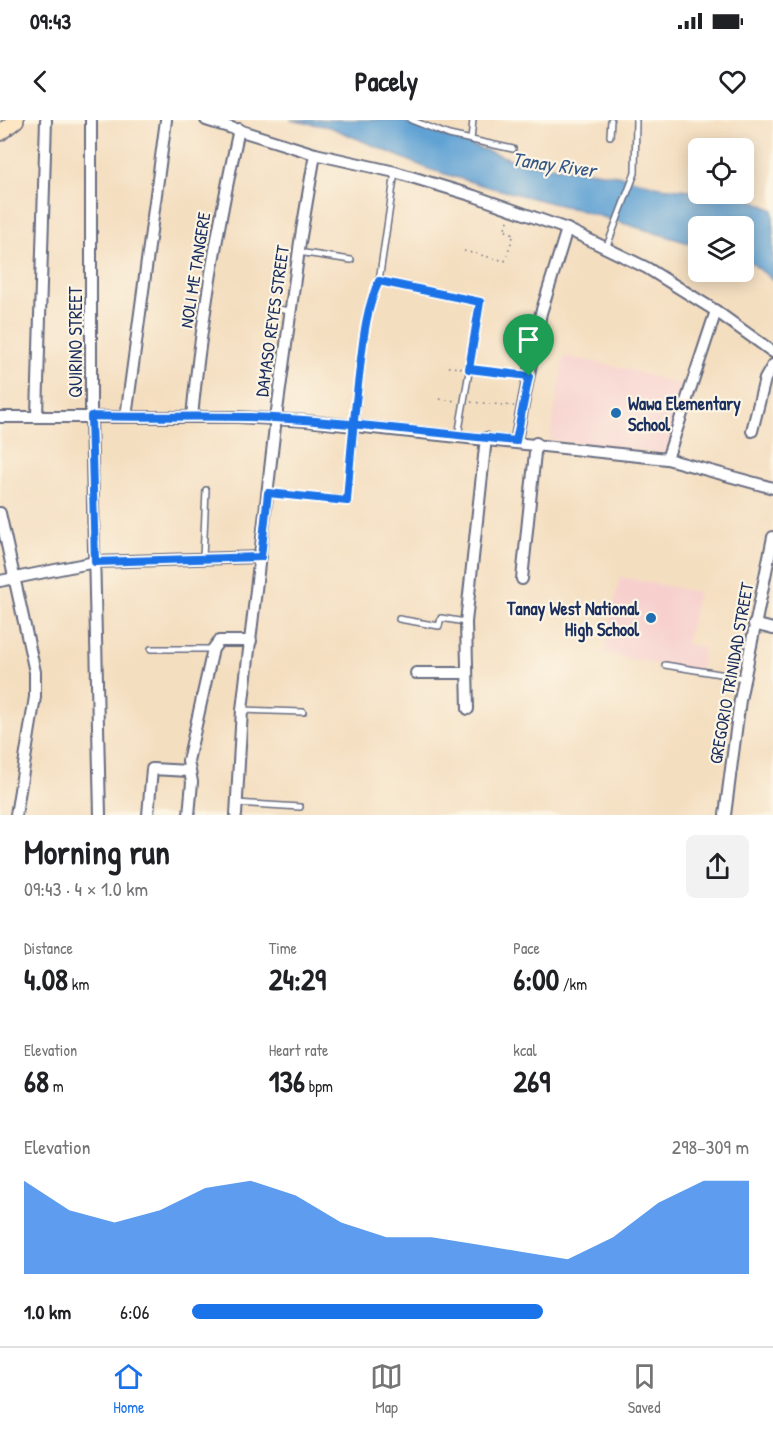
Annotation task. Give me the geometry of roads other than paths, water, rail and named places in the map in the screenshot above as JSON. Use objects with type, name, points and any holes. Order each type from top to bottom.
[{"type":"main road","points":[[0,133],[16,120]]},
{"type":"street","points":[[37,415],[46,120]]},
{"type":"street","name":"QUIRINO STREET","points":[[91,120],[91,416],[100,815]]},
{"type":"street","points":[[126,417],[166,120]]},
{"type":"street","points":[[206,120],[315,154],[395,172],[513,209],[567,229],[607,246],[647,268],[716,311],[773,352]]},
{"type":"street","name":"NOLI ME TANGERE","points":[[192,417],[198,354],[217,226],[239,129]]},
{"type":"street","name":"DAMASO REYES STREET","points":[[236,809],[242,710],[276,418],[298,252],[315,154]]},
{"type":"street","points":[[516,441],[541,313],[567,229]]},
{"type":"street","points":[[667,459],[716,311]]},
{"type":"street","points":[[752,431],[765,379],[773,365]]},
{"type":"street","points":[[0,417],[37,415],[276,418],[537,443],[667,459],[773,488]]},
{"type":"street","points":[[468,709],[466,622],[486,438]]},
{"type":"street","points":[[522,579],[537,443]]},
{"type":"street","points":[[0,513],[35,672],[34,697],[16,815]]},
{"type":"street","name":"GREGORIO TRINIDAD STREET","points":[[726,815],[744,678],[773,543]]},
{"type":"street","points":[[0,581],[95,562],[261,557]]},
{"type":"street","points":[[754,624],[773,629]]},
{"type":"street","points":[[189,815],[192,782],[188,761],[213,649],[219,641],[251,641]]},
{"type":"street","points":[[416,673],[466,673]]},
{"type":"street","points":[[148,815],[152,769],[189,771]]},
{"type":"lane","points":[[411,120],[471,140],[513,149]]},
{"type":"lane","points":[[471,140],[473,120]]},
{"type":"lane","points":[[610,120],[610,136]]},
{"type":"lane","points":[[607,246],[635,173],[636,120]]},
{"type":"lane","points":[[268,493],[347,501],[352,426],[370,302],[379,281],[395,172]]},
{"type":"lane","points":[[298,252],[351,260]]},
{"type":"lane","points":[[379,281],[480,302],[458,436]]},
{"type":"lane","points":[[272,308],[290,311]]},
{"type":"lane","points":[[203,558],[207,490]]},
{"type":"lane","points":[[399,619],[439,626],[441,618],[466,622]]},
{"type":"lane","points":[[151,649],[213,649]]},
{"type":"lane","points":[[665,665],[744,678]]},
{"type":"lane","points":[[242,710],[303,712]]},
{"type":"lane","points":[[236,809],[300,807]]},
{"type":"water","points":[[290,120],[399,120],[519,162],[617,175],[659,187],[688,190],[688,204],[754,204],[754,200],[773,210],[773,280],[754,265],[754,216],[688,216],[688,243],[429,169],[330,127]]},
{"type":"place","name":"Wawa Elementary School","points":[[616,413]]},
{"type":"place","name":"Tanay West National High School","points":[[651,618]]},
{"type":"water label","name":"Tanay River","points":[[554,164]]}]
